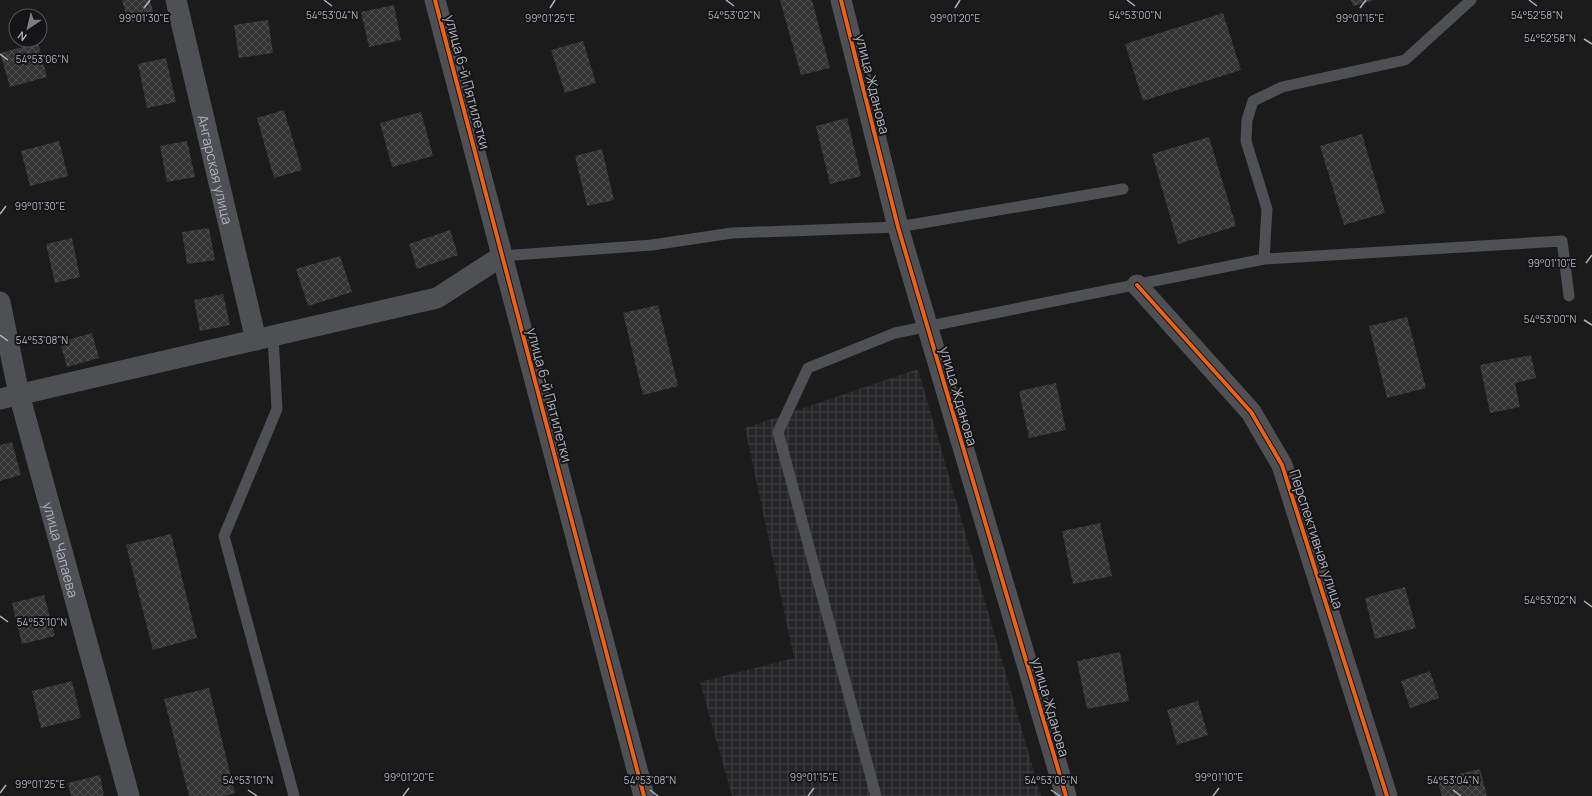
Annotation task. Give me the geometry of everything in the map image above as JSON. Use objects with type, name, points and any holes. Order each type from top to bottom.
[{"type":"street","name":"Ангарская улица","points":[[176,0],[265,338]]},
{"type":"street","name":"улица 6-й Пятилетки","points":[[435,0],[644,796]]},
{"type":"street","name":"улица Жданова","points":[[841,0],[898,227],[1066,796]]},
{"type":"street","points":[[10,397],[437,298],[502,256]]},
{"type":"street","name":"Перспективная улица","points":[[1137,285],[1251,412],[1282,465],[1387,796]]},
{"type":"street","name":"улица Чапаева","points":[[0,302],[10,397],[129,796]]},
{"type":"lane","points":[[1264,259],[1267,209],[1246,141],[1247,120],[1253,101],[1282,88],[1405,60],[1471,0]]},
{"type":"lane","points":[[502,256],[652,245],[732,233],[898,227],[1123,189]]},
{"type":"lane","points":[[876,796],[778,432],[808,368],[895,333],[1264,259],[1562,241],[1569,296]]},
{"type":"lane","points":[[265,338],[277,409],[224,536],[294,796]]},
{"type":"shaded area","points":[[918,369],[1041,796],[732,796],[700,682],[794,658],[745,428]]},
{"type":"building","points":[[122,0],[150,0],[154,16],[128,23]]},
{"type":"building","points":[[780,0],[812,0],[830,68],[801,75]]},
{"type":"building","points":[[1351,0],[1375,0],[1353,6]]},
{"type":"building","points":[[394,5],[401,40],[369,47],[361,12]]},
{"type":"building","points":[[1223,13],[1241,70],[1143,101],[1125,44]]},
{"type":"building","points":[[268,20],[273,53],[239,58],[234,25]]},
{"type":"building","points":[[583,41],[596,83],[565,93],[551,50]]},
{"type":"building","points":[[19,48],[39,48],[47,77],[10,87],[0,53]]},
{"type":"building","points":[[166,58],[176,102],[147,108],[138,64]]},
{"type":"building","points":[[284,110],[302,170],[274,178],[257,118]]},
{"type":"building","points":[[421,112],[433,156],[392,167],[380,123]]},
{"type":"building","points":[[847,118],[861,176],[830,184],[816,126]]},
{"type":"building","points":[[1362,134],[1385,213],[1344,225],[1320,146]]},
{"type":"building","points":[[1209,137],[1236,226],[1178,244],[1152,154]]},
{"type":"building","points":[[59,141],[68,176],[30,186],[21,151]]},
{"type":"building","points":[[187,141],[195,177],[167,182],[160,146]]},
{"type":"building","points":[[602,149],[614,200],[587,206],[575,156]]},
{"type":"building","points":[[209,228],[215,260],[187,264],[182,232]]},
{"type":"building","points":[[450,230],[458,255],[417,269],[409,244]]},
{"type":"building","points":[[72,238],[80,277],[55,283],[46,244]]},
{"type":"building","points":[[340,256],[352,292],[308,306],[296,269]]},
{"type":"building","points":[[223,294],[230,325],[200,331],[194,300]]},
{"type":"building","points":[[658,305],[678,386],[643,395],[623,313]]},
{"type":"building","points":[[1407,317],[1426,388],[1387,398],[1369,326]]},
{"type":"building","points":[[92,333],[99,358],[67,367],[60,342]]},
{"type":"building","points":[[1531,355],[1536,378],[1515,383],[1520,407],[1490,413],[1480,365]]},
{"type":"building","points":[[1056,383],[1066,430],[1029,438],[1019,391]]},
{"type":"building","points":[[12,442],[21,475],[0,481],[0,445]]},
{"type":"building","points":[[1100,523],[1112,576],[1073,584],[1062,531]]},
{"type":"building","points":[[171,534],[197,638],[153,650],[126,545]]},
{"type":"building","points":[[1405,587],[1416,628],[1375,639],[1365,598]]},
{"type":"building","points":[[44,595],[55,636],[22,644],[12,603]]},
{"type":"building","points":[[1120,652],[1129,701],[1087,709],[1077,661]]},
{"type":"building","points":[[1430,671],[1439,698],[1410,708],[1401,681]]},
{"type":"building","points":[[72,681],[81,718],[41,728],[32,691]]},
{"type":"building","points":[[209,688],[235,793],[224,796],[189,796],[164,699]]},
{"type":"building","points":[[1198,701],[1208,735],[1177,745],[1167,710]]},
{"type":"building","points":[[1480,769],[1487,796],[1442,796],[1437,779]]},
{"type":"building","points":[[100,775],[104,796],[71,796],[68,783]]},
{"type":"cycle path","points":[[435,0],[644,796]]},
{"type":"cycle path","points":[[841,0],[898,227],[1066,796]]},
{"type":"cycle path","points":[[1137,285],[1251,412],[1282,465],[1387,796]]}]
